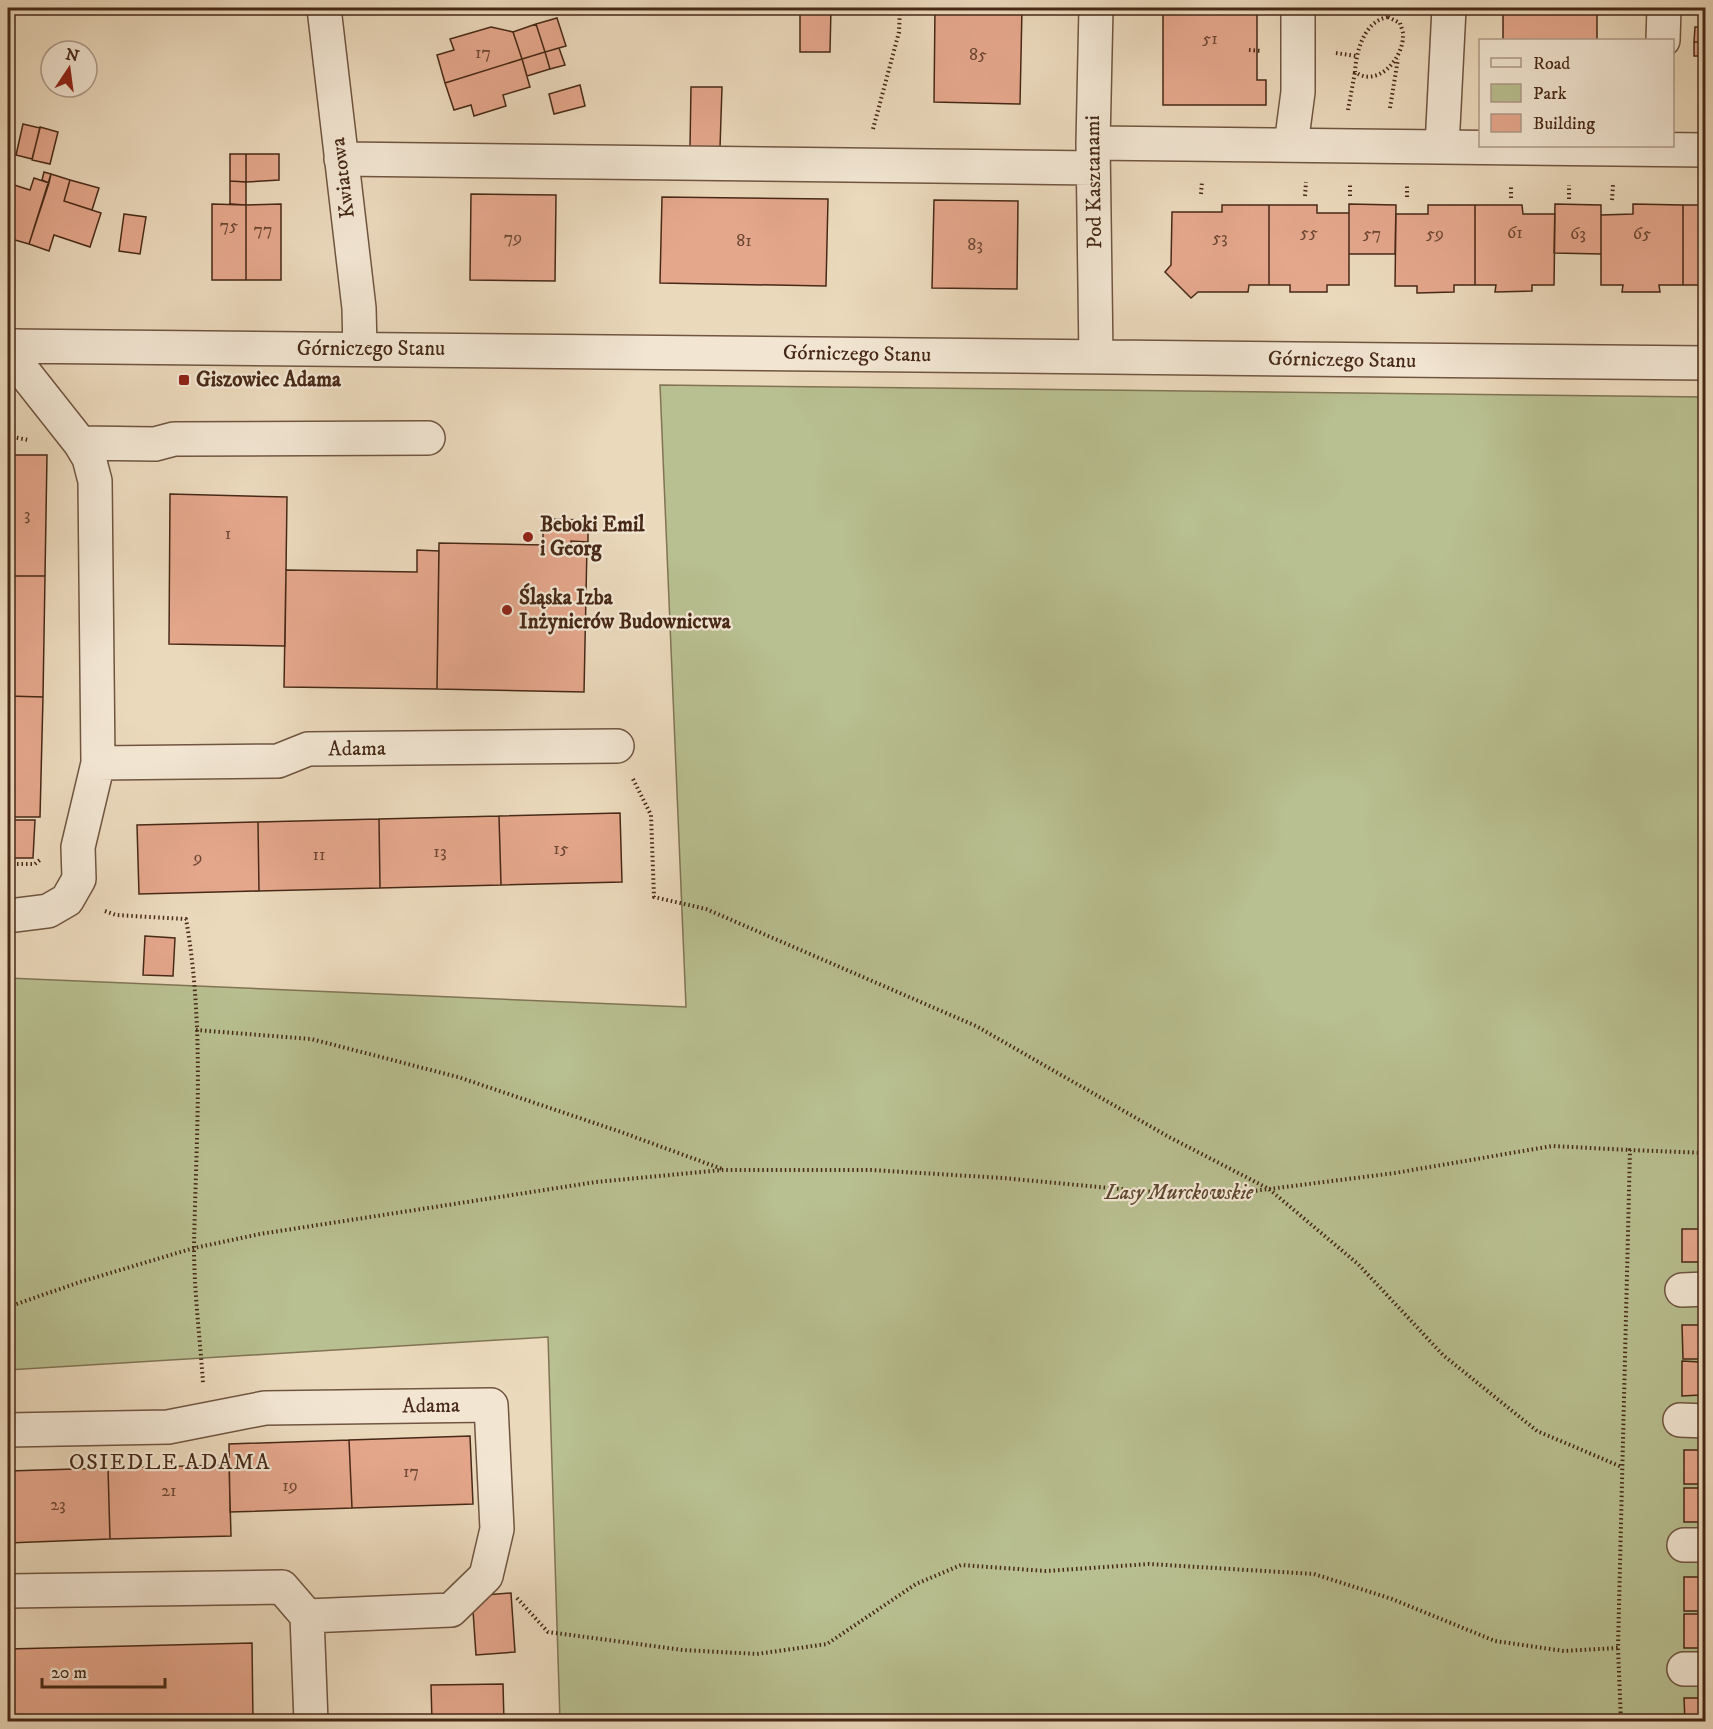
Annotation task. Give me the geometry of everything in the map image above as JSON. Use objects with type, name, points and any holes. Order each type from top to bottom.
[{"type":"street","name":"Kwiatowa","points":[[324,8],[359,308],[360,349]]},
{"type":"street","name":"Pod Kasztanami","points":[[1096,8],[1093,156],[1096,357]]},
{"type":"street","points":[[1291,145],[1298,92],[1298,8]]},
{"type":"street","points":[[1442,147],[1449,8]]},
{"type":"street","points":[[1663,39],[1664,8]]},
{"type":"street","points":[[341,159],[1093,156],[1291,145],[1660,147],[1706,150]]},
{"type":"street","points":[[8,916],[48,911],[67,900],[79,879],[78,847],[98,763],[95,481],[89,458],[80,443],[20,367],[12,346]]},
{"type":"street","name":"Górniczego Stanu","points":[[12,346],[1706,363]]},
{"type":"street","points":[[80,443],[155,444],[174,439],[428,438]]},
{"type":"street","name":"Adama","points":[[98,763],[278,761],[308,749],[617,746]]},
{"type":"street","name":"Adama","points":[[8,1430],[168,1427],[266,1408],[491,1405],[497,1529],[486,1576]]},
{"type":"street","points":[[307,1616],[451,1610],[486,1576]]},
{"type":"street","points":[[8,1591],[282,1587],[307,1616],[311,1722]]},
{"type":"path","points":[[873,139],[878,107],[887,83],[899,32],[900,8]]},
{"type":"path","points":[[1385,8],[1388,17]]},
{"type":"path","points":[[1384,146],[1404,36],[1400,23],[1388,17],[1381,19],[1361,40],[1356,56],[1355,72],[1362,78],[1378,76],[1398,59]]},
{"type":"path","points":[[617,746],[651,815],[654,897],[706,909],[975,1026],[1169,1137],[1269,1189],[1358,1264],[1443,1355],[1537,1431],[1622,1467]]},
{"type":"path","points":[[67,900],[116,915],[186,919],[195,970],[199,1157],[194,1248],[206,1420]]},
{"type":"path","points":[[196,1030],[311,1039],[446,1074],[621,1132],[722,1170]]},
{"type":"path","points":[[8,1307],[80,1282],[194,1248],[260,1234],[596,1182],[722,1170],[871,1170],[959,1175],[1206,1197],[1395,1173],[1552,1146],[1706,1153]]},
{"type":"path","points":[[1621,1722],[1618,1648],[1630,1150]]},
{"type":"path","points":[[486,1576],[505,1584],[548,1632],[693,1651],[757,1654],[826,1644],[916,1584],[961,1565],[1046,1570],[1149,1564],[1314,1574],[1392,1599],[1495,1641],[1564,1651],[1618,1648]]},
{"type":"green space","name":"Lasy Murckowskie","points":[[660,385],[1705,397],[1705,1721],[560,1721],[548,1337],[8,1370],[8,978],[686,1007]]},
{"type":"building","points":[[800,8],[831,8],[830,52],[800,52]]},
{"type":"building","points":[[935,8],[1022,8],[1020,104],[934,102]]},
{"type":"building","points":[[1172,8],[1247,8],[1247,13],[1257,14],[1257,80],[1266,80],[1266,105],[1163,105],[1163,13],[1172,13]]},
{"type":"building","points":[[1503,8],[1597,8],[1597,39],[1503,39]]},
{"type":"building","points":[[557,18],[566,46],[545,52],[536,24]]},
{"type":"building","points":[[536,24],[545,52],[522,59],[513,32]]},
{"type":"building","points":[[491,27],[513,32],[522,59],[445,83],[437,55],[454,50],[450,39]]},
{"type":"building","points":[[1695,27],[1706,27],[1706,42],[1694,42]]},
{"type":"building","points":[[1694,42],[1706,42],[1706,56],[1694,56]]},
{"type":"building","points":[[559,48],[565,65],[550,69],[545,52]]},
{"type":"building","points":[[545,52],[550,69],[527,76],[522,59]]},
{"type":"building","points":[[522,59],[530,87],[503,95],[506,106],[474,116],[471,105],[454,110],[445,83]]},
{"type":"building","points":[[580,85],[585,106],[554,114],[549,94]]},
{"type":"building","points":[[691,87],[722,87],[720,148],[690,147]]},
{"type":"building","points":[[23,124],[40,128],[32,159],[16,155]]},
{"type":"building","points":[[40,127],[58,132],[50,164],[32,160]]},
{"type":"building","points":[[230,154],[246,154],[246,182],[230,181]]},
{"type":"building","points":[[246,154],[279,154],[279,180],[246,182]]},
{"type":"building","points":[[44,172],[51,174],[49,183],[42,180]]},
{"type":"building","points":[[51,174],[70,180],[64,201],[101,213],[90,247],[54,235],[49,251],[29,244]]},
{"type":"building","points":[[34,178],[49,183],[29,244],[8,238],[13,221],[8,220],[8,183],[30,190]]},
{"type":"building","points":[[70,180],[99,188],[92,210],[64,201]]},
{"type":"building","points":[[230,181],[246,182],[246,205],[230,204]]},
{"type":"building","points":[[471,194],[556,195],[555,281],[470,280]]},
{"type":"building","points":[[662,197],[828,199],[826,286],[660,283]]},
{"type":"building","points":[[934,200],[1018,201],[1017,289],[932,288]]},
{"type":"building","points":[[212,204],[246,205],[246,280],[212,280]]},
{"type":"building","points":[[281,204],[281,280],[246,280],[246,205]]},
{"type":"building","points":[[1349,204],[1396,205],[1395,254],[1349,254]]},
{"type":"building","points":[[1555,204],[1601,205],[1601,254],[1554,253]]},
{"type":"building","points":[[1633,204],[1683,205],[1683,285],[1659,285],[1660,292],[1622,292],[1623,285],[1601,285],[1601,215],[1633,214]]},
{"type":"building","points":[[1222,205],[1269,205],[1269,285],[1249,285],[1248,292],[1198,292],[1191,298],[1165,272],[1171,265],[1172,212],[1222,212]]},
{"type":"building","points":[[1269,205],[1317,205],[1317,213],[1349,213],[1349,285],[1327,285],[1327,292],[1290,292],[1290,285],[1269,285]]},
{"type":"building","points":[[1428,205],[1475,205],[1475,285],[1454,285],[1454,292],[1417,293],[1417,286],[1395,286],[1396,214],[1428,214]]},
{"type":"building","points":[[1475,205],[1522,205],[1523,214],[1555,214],[1554,285],[1532,285],[1532,291],[1495,292],[1496,285],[1475,285]]},
{"type":"building","points":[[1683,205],[1706,205],[1706,292],[1701,292],[1701,285],[1683,285]]},
{"type":"building","points":[[124,214],[146,217],[140,254],[119,251]]},
{"type":"building","points":[[8,455],[47,455],[45,576],[8,576]]},
{"type":"building","points":[[170,494],[287,497],[285,646],[169,644]]},
{"type":"building","points":[[543,519],[588,520],[588,542],[571,541],[571,545],[587,545],[584,692],[437,689],[439,543],[543,545]]},
{"type":"building","points":[[417,550],[439,551],[437,689],[284,687],[286,570],[417,572]]},
{"type":"building","points":[[8,576],[45,576],[43,697],[8,696]]},
{"type":"building","points":[[8,696],[43,697],[40,817],[8,817]]},
{"type":"building","points":[[620,813],[622,882],[501,885],[499,816]]},
{"type":"building","points":[[499,816],[501,885],[380,888],[379,819]]},
{"type":"building","points":[[379,819],[380,888],[259,891],[258,822]]},
{"type":"building","points":[[8,820],[35,820],[33,858],[8,858]]},
{"type":"building","points":[[258,822],[259,891],[139,894],[137,825]]},
{"type":"building","points":[[145,936],[175,938],[173,976],[143,975]]},
{"type":"building","points":[[1682,1229],[1700,1229],[1700,1262],[1682,1262]]},
{"type":"building","points":[[1700,1229],[1706,1229],[1706,1262],[1700,1262]]},
{"type":"building","points":[[1682,1325],[1700,1325],[1700,1359],[1683,1359]]},
{"type":"building","points":[[1700,1325],[1706,1325],[1706,1358],[1700,1359]]},
{"type":"building","points":[[1682,1361],[1700,1362],[1700,1395],[1682,1396]]},
{"type":"building","points":[[1700,1362],[1706,1362],[1706,1395],[1700,1395]]},
{"type":"building","points":[[470,1436],[473,1504],[352,1508],[349,1440]]},
{"type":"building","points":[[349,1440],[352,1508],[230,1512],[229,1444]]},
{"type":"building","points":[[1684,1450],[1702,1450],[1702,1484],[1684,1484]]},
{"type":"building","points":[[1702,1450],[1706,1450],[1706,1484],[1702,1484]]},
{"type":"building","points":[[229,1465],[231,1536],[110,1539],[108,1468]]},
{"type":"building","points":[[108,1468],[110,1539],[8,1543],[8,1471]]},
{"type":"building","points":[[1684,1488],[1702,1488],[1702,1522],[1684,1522]]},
{"type":"building","points":[[1702,1488],[1706,1488],[1706,1522],[1702,1522]]},
{"type":"building","points":[[1684,1577],[1702,1577],[1702,1611],[1684,1611]]},
{"type":"building","points":[[1702,1577],[1706,1577],[1706,1611],[1702,1611]]},
{"type":"building","points":[[511,1593],[515,1652],[476,1655],[472,1596]]},
{"type":"building","points":[[1684,1614],[1702,1614],[1702,1648],[1684,1648]]},
{"type":"building","points":[[1702,1614],[1706,1614],[1706,1648],[1702,1648]]},
{"type":"building","points":[[252,1643],[253,1722],[8,1722],[8,1649]]},
{"type":"building","points":[[503,1684],[504,1722],[432,1722],[431,1685]]},
{"type":"building","points":[[1684,1698],[1702,1698],[1703,1722],[1685,1722]]},
{"type":"building","points":[[1702,1698],[1706,1698],[1706,1722],[1703,1722]]},
{"type":"place","name":"Giszowiec Adama","points":[[184,380]]},
{"type":"place","name":"Beboki Emil i Georg","points":[[528,537]]},
{"type":"place","name":"Śląska Izba Inżynierów Budownictwa","points":[[507,610]]},
{"type":"district","name":"OSIEDLE ADAMA","points":[[170,1462]]}]
